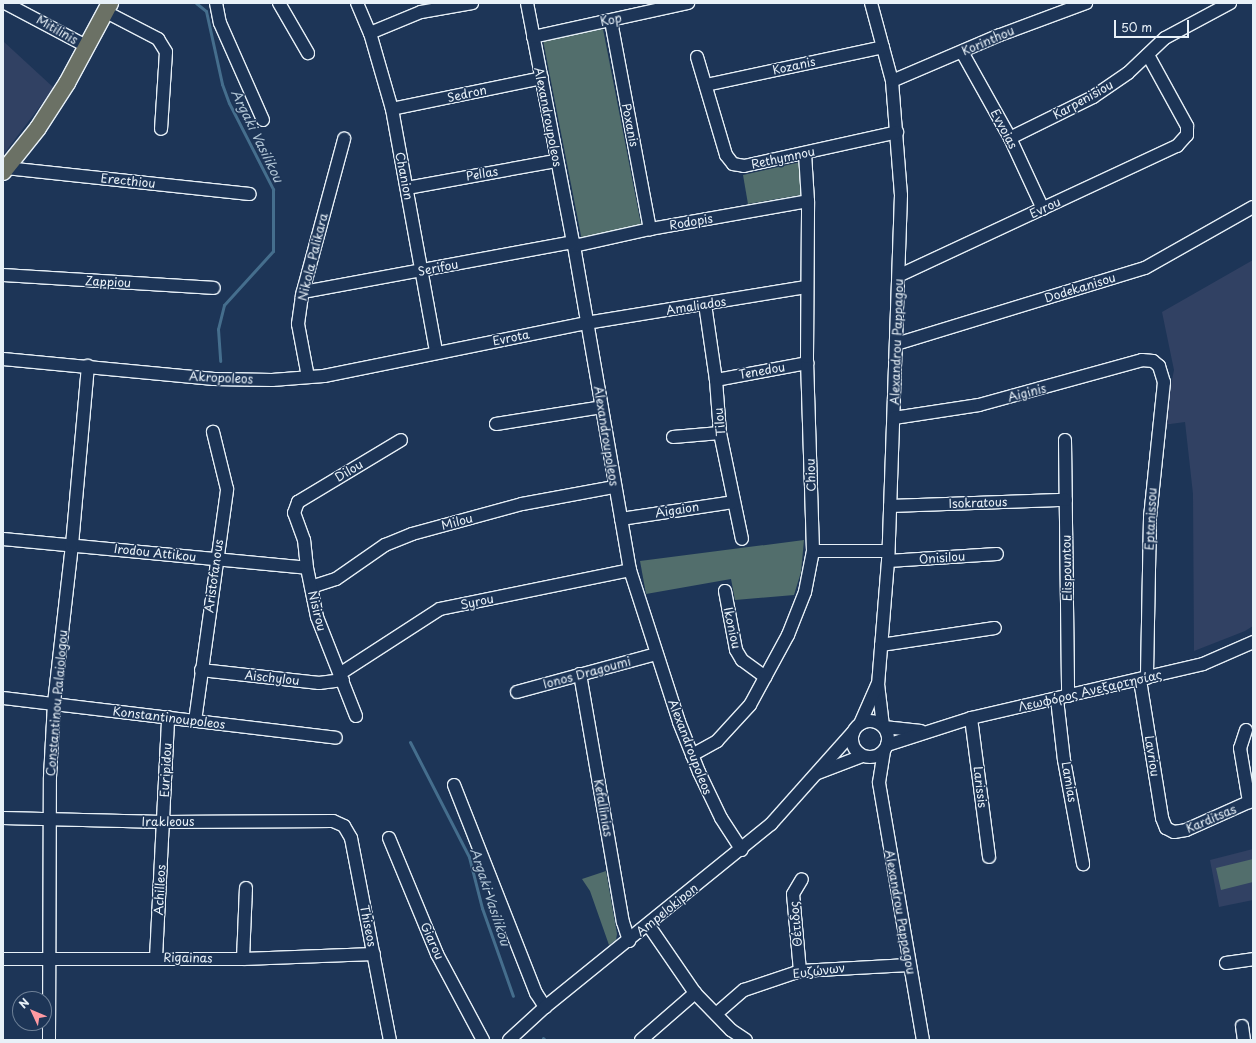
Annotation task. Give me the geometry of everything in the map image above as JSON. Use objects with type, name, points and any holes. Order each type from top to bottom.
[{"type":"main road","points":[[4,170],[47,115],[88,48],[108,7]]},
{"type":"street","name":"Mitilinis","points":[[5,3],[88,48]]},
{"type":"street","points":[[216,3],[220,23],[263,120]]},
{"type":"street","points":[[279,3],[308,53]]},
{"type":"street","name":"Chanion","points":[[357,3],[370,33],[392,109],[436,352]]},
{"type":"street","points":[[370,33],[439,6],[472,3]]},
{"type":"street","name":"Alexandroupoleos","points":[[527,3],[542,78],[556,161],[574,244],[614,487],[630,570],[656,654],[692,756],[721,818],[742,850]]},
{"type":"street","name":"Kop","points":[[533,37],[688,3]]},
{"type":"street","name":"Alexandrou Pappagou","points":[[871,3],[892,81],[901,195],[900,275],[888,556],[878,684],[883,726]]},
{"type":"street","name":"Korinthou","points":[[892,81],[1086,3]]},
{"type":"street","name":"Karpenisiou","points":[[1010,138],[1093,97],[1123,77],[1165,38],[1230,3]]},
{"type":"street","points":[[108,7],[158,40],[166,52],[161,129]]},
{"type":"street","name":"Poxanis","points":[[611,21],[650,229]]},
{"type":"street","name":"Kozanis","points":[[706,85],[882,47]]},
{"type":"street","name":"Evvoias","points":[[962,52],[1010,138],[1043,209]]},
{"type":"street","name":"Evrou","points":[[900,275],[1177,146],[1187,135],[1187,126],[1148,54]]},
{"type":"street","name":"Rethymnou","points":[[697,57],[726,155],[733,164],[744,166],[897,132]]},
{"type":"street","name":"Sedron","points":[[392,109],[542,78]]},
{"type":"street","name":"Nikola Palikara","points":[[308,377],[298,324],[303,292],[344,139]]},
{"type":"street","name":"Chiou","points":[[692,756],[717,741],[734,725],[750,705],[788,635],[804,596],[813,551],[807,363],[806,287],[808,201],[805,153]]},
{"type":"street","name":"Pellas","points":[[407,188],[556,161]]},
{"type":"street","name":"Erecthiou","points":[[4,170],[250,194]]},
{"type":"street","name":"Rodopis","points":[[574,244],[808,201]]},
{"type":"street","name":"Dodekanisou","points":[[896,344],[1146,268],[1253,207]]},
{"type":"street","name":"Serifou","points":[[303,292],[574,244]]},
{"type":"street","name":"Zappiou","points":[[3,275],[214,288]]},
{"type":"street","name":"Amaliados","points":[[586,323],[806,287]]},
{"type":"street","name":"Tilou","points":[[705,304],[716,380],[720,432],[733,502],[742,539]]},
{"type":"street","name":"Evrota","points":[[436,352],[586,323]]},
{"type":"street","name":"Akropoleos","points":[[3,359],[214,379],[308,377],[436,352]]},
{"type":"street","name":"Aiginis","points":[[894,418],[979,406],[1142,360],[1156,363]]},
{"type":"street","name":"Tenedou","points":[[716,380],[807,363]]},
{"type":"street","name":"Eptanissou","points":[[1144,679],[1150,518],[1164,382],[1162,370],[1156,363]]},
{"type":"street","name":"Constantinou Palaiologou","points":[[49,1040],[50,777],[54,703],[72,545],[88,366]]},
{"type":"street","points":[[496,424],[602,407]]},
{"type":"street","name":"Aristofanous","points":[[195,721],[216,559],[227,489],[213,432]]},
{"type":"street","points":[[673,438],[720,432]]},
{"type":"street","name":"Dilou","points":[[298,502],[401,440]]},
{"type":"street","name":"Elispountou","points":[[1063,698],[1066,500],[1065,440]]},
{"type":"street","name":"Milou","points":[[311,587],[336,579],[386,545],[412,534],[522,504],[614,487]]},
{"type":"street","name":"Isokratous","points":[[890,506],[1066,500]]},
{"type":"street","name":"Nisirou","points":[[298,502],[294,513],[304,540],[307,568],[317,617],[342,677],[356,716]]},
{"type":"street","name":"Aigaion","points":[[621,520],[733,502]]},
{"type":"street","name":"Irodou Attikou","points":[[3,539],[307,568]]},
{"type":"street","name":"Onisilou","points":[[813,551],[888,556],[997,554]]},
{"type":"street","name":"Syrou","points":[[342,677],[440,609],[630,570]]},
{"type":"street","name":"Ikoniou","points":[[725,591],[738,655],[765,677]]},
{"type":"street","points":[[881,645],[995,628]]},
{"type":"street","name":"Λεωφόρος Ανεξαρτησίας","points":[[885,748],[925,732],[971,718],[1063,698],[1204,664],[1253,642]]},
{"type":"street","name":"Ionos Dragoumi","points":[[517,692],[656,654]]},
{"type":"street","name":"Aischylou","points":[[201,670],[320,683],[342,677]]},
{"type":"street","name":"Kefallinias","points":[[580,674],[623,922],[629,941]]},
{"type":"street","name":"Lavriou","points":[[1144,679],[1162,818],[1169,830]]},
{"type":"street","name":"Alexandrou Pappagou","points":[[856,728],[878,684]]},
{"type":"street","name":"Konstantinoupoleos","points":[[3,698],[336,738]]},
{"type":"street","name":"Lamias","points":[[1063,698],[1064,760],[1083,864]]},
{"type":"street","name":"Euripidou","points":[[163,822],[168,717]]},
{"type":"street","name":"Larissis","points":[[971,718],[989,856]]},
{"type":"street","points":[[874,721],[883,726],[888,737],[885,748],[875,757],[863,756],[852,743],[856,728],[874,721]]},
{"type":"street","name":"Λεωφόρος Ανεξαρτησίας","points":[[883,726],[925,732]]},
{"type":"street","name":"Ampelokipon","points":[[509,1040],[545,1007],[649,926],[742,850],[771,824],[818,773],[856,728]]},
{"type":"street","points":[[1246,730],[1240,748],[1251,801]]},
{"type":"street","name":"Alexandrou Pappagou","points":[[885,748],[879,783],[924,1040]]},
{"type":"street","name":"Alexandrou Pappagou","points":[[863,756],[879,783]]},
{"type":"street","name":"Ampelokipon","points":[[818,773],[863,756]]},
{"type":"street","points":[[454,785],[536,993],[545,1007]]},
{"type":"street","name":"Karditsas","points":[[1169,830],[1179,832],[1202,825],[1251,801]]},
{"type":"street","name":"Irakleous","points":[[3,818],[51,821],[333,821]]},
{"type":"street","name":"Thiseos","points":[[333,821],[344,826],[351,838],[390,1040]]},
{"type":"street","name":"Achilleos","points":[[156,958],[163,822]]},
{"type":"street","name":"Giarou","points":[[389,838],[437,954],[483,1040]]},
{"type":"street","name":"Θέτιδος","points":[[800,971],[794,894],[802,879]]},
{"type":"street","points":[[243,959],[246,888]]},
{"type":"street","points":[[649,926],[695,993],[731,1030],[746,1040]]},
{"type":"street","name":"Rigainas","points":[[3,959],[243,959],[374,954]]},
{"type":"street","points":[[1226,963],[1253,959]]},
{"type":"street","name":"Ευζώνων","points":[[716,1014],[744,990],[800,971],[910,965]]},
{"type":"street","points":[[641,1040],[695,993]]},
{"type":"street","points":[[1242,1026],[1244,1040]]},
{"type":"shaded area","points":[[3,41],[54,88],[3,155]]},
{"type":"shaded area","points":[[1253,260],[1253,626],[1245,631],[1194,651],[1193,494],[1185,422],[1163,425],[1174,370],[1162,312]]},
{"type":"shaded area","points":[[1253,849],[1253,900],[1219,907],[1210,860]]},
{"type":"green space","points":[[603,29],[642,227],[582,239],[543,41]]},
{"type":"green space","points":[[801,162],[801,195],[748,204],[743,175]]},
{"type":"green space","points":[[804,540],[801,572],[794,595],[735,600],[731,579],[646,594],[640,561]]},
{"type":"green space","points":[[1253,859],[1253,882],[1221,890],[1216,868]]},
{"type":"green space","points":[[606,871],[617,934],[616,940],[609,945],[590,891],[582,879]]},
{"type":"waterway","name":"Argaki Vasilikou","points":[[196,3],[206,11],[222,84],[229,103],[273,189],[273,251],[224,305],[218,329],[220,361]]},
{"type":"waterway","name":"Argaki Vasilikou","points":[[410,742],[469,857],[482,908],[513,996]]}]
